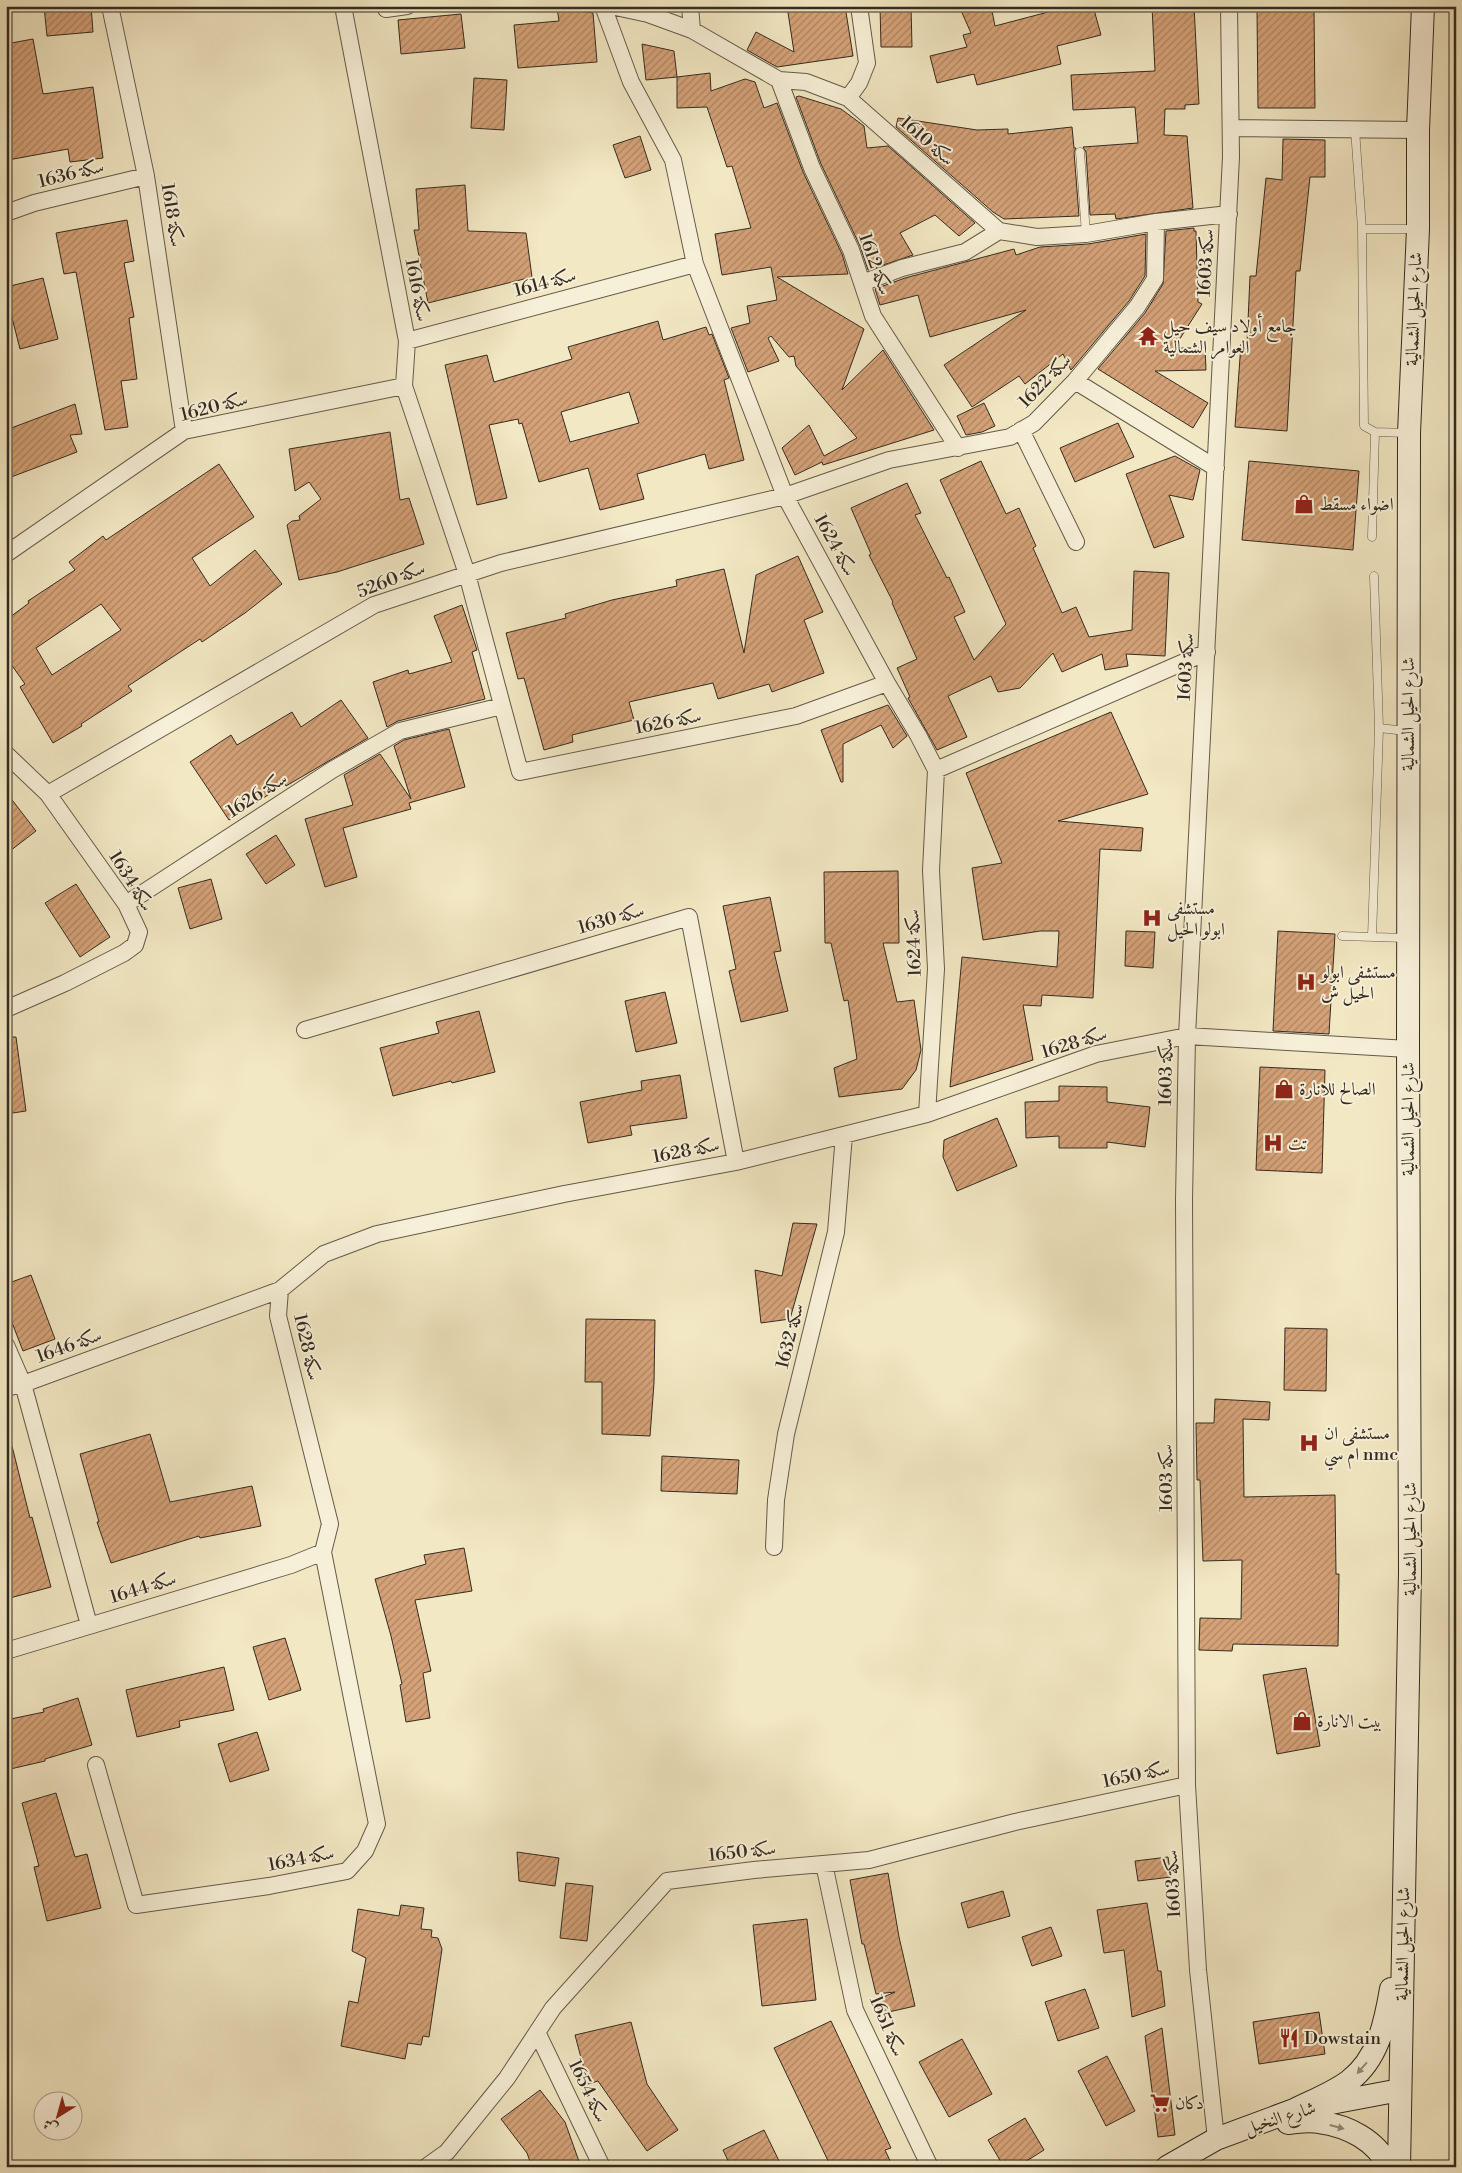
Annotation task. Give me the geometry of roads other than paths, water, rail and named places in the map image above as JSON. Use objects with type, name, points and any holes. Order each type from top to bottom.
[{"type":"street","name":"سكة 1618","points":[[110,6],[146,176],[184,431]]},
{"type":"street","name":"سكة 1616","points":[[343,6],[407,341],[404,386],[467,574]]},
{"type":"street","points":[[386,9],[407,6]]},
{"type":"street","points":[[603,6],[632,82],[673,160],[695,264],[785,496]]},
{"type":"street","name":"سكة 1610","points":[[611,6],[648,14],[692,30],[779,80],[806,82],[848,98],[999,231]]},
{"type":"street","points":[[690,6],[692,30]]},
{"type":"street","points":[[848,98],[859,83],[867,63],[859,6]]},
{"type":"street","name":"سكة 1603","points":[[1216,2139],[1198,1970],[1187,1785],[1184,1210],[1187,1036],[1229,214],[1231,128],[1229,6]]},
{"type":"street","name":"شارع الحيل الشمالية","points":[[1410,6],[1420,72]]},
{"type":"street","name":"شارع الحيل الشمالية","points":[[1399,2167],[1410,1572],[1408,1049],[1409,433],[1418,229],[1418,130],[1422,6]]},
{"type":"street","name":"سكة 1612","points":[[779,80],[812,168],[851,250],[873,316],[958,448]]},
{"type":"street","points":[[1231,128],[1418,130]]},
{"type":"street","name":"سكة 1636","points":[[6,214],[34,204],[146,176]]},
{"type":"street","points":[[862,283],[902,268],[966,252],[999,231],[1036,237],[1086,234],[1156,222],[1229,214]]},
{"type":"street","name":"سكة 1622","points":[[785,496],[889,460],[1010,437],[1034,423],[1075,381],[1137,306],[1155,279],[1156,222]]},
{"type":"street","name":"سكة 1614","points":[[407,341],[695,264]]},
{"type":"street","points":[[1075,381],[1216,468]]},
{"type":"street","name":"سكة 1620","points":[[6,554],[184,431],[404,386]]},
{"type":"street","points":[[1021,430],[1076,542]]},
{"type":"street","name":"سكة 5260","points":[[48,794],[374,605],[501,563],[785,496]]},
{"type":"street","name":"سكة 1624","points":[[785,496],[936,770],[932,870],[936,969],[927,1114]]},
{"type":"street","name":"سكة 1626","points":[[467,574],[520,772],[796,716],[887,683]]},
{"type":"street","points":[[936,770],[1207,652]]},
{"type":"street","name":"سكة 1626","points":[[126,904],[332,770],[400,731],[502,706]]},
{"type":"street","name":"سكة 1634","points":[[6,754],[48,794],[126,904],[139,932],[135,945],[80,976],[6,1009]]},
{"type":"street","name":"سكة 1630","points":[[305,1030],[689,917],[736,1162]]},
{"type":"street","name":"سكة 1628","points":[[323,1552],[330,1524],[278,1316],[280,1290],[324,1254],[377,1234],[564,1194],[736,1162],[844,1135],[927,1114],[1096,1054],[1187,1036],[1408,1049]]},
{"type":"street","name":"سكة 1632","points":[[774,1546],[776,1500],[786,1434],[836,1232],[844,1135]]},
{"type":"street","name":"سكة 1646","points":[[89,1625],[23,1384],[280,1290]]},
{"type":"street","points":[[6,1345],[23,1384],[6,1388]]},
{"type":"street","name":"سكة 1634","points":[[96,1765],[136,1905],[270,1886],[347,1871],[365,1851],[377,1824],[323,1552]]},
{"type":"street","name":"سكة 1644","points":[[6,1651],[291,1565],[323,1552]]},
{"type":"street","name":"سكة 1650","points":[[426,2167],[447,2152],[507,2078],[553,2008],[667,1881],[869,1860],[1015,1822],[1187,1785]]},
{"type":"street","name":"سكة 1651","points":[[824,1864],[856,2010],[930,2167]]},
{"type":"street","points":[[1294,2110],[1348,2082],[1364,2067],[1376,2048],[1385,2023],[1404,1904]]},
{"type":"street","name":"سكة 1654","points":[[537,2032],[602,2167]]},
{"type":"street","name":"شارع النخيل","points":[[1167,2167],[1216,2139],[1294,2110],[1400,2090]]},
{"type":"street","points":[[1254,2124],[1318,2121],[1347,2129],[1368,2140],[1383,2156],[1388,2167]]},
{"type":"lane","points":[[1355,129],[1362,229],[1364,426],[1375,432],[1409,433]]},
{"type":"lane","points":[[1080,152],[1086,234]]},
{"type":"lane","points":[[1362,229],[1418,229]]},
{"type":"lane","points":[[1372,538],[1375,432]]},
{"type":"lane","points":[[1372,937],[1380,728],[1374,576]]},
{"type":"lane","points":[[1380,728],[1408,731]]},
{"type":"lane","points":[[1342,936],[1408,938]]},
{"type":"place","name":"جامع أولاد سيف حيل العوامر الشمالية","points":[[1148,336]]},
{"type":"place","name":"اضواء مسقط","points":[[1304,504]]},
{"type":"place","name":"مستشفى ابولو الحيل","points":[[1152,918]]},
{"type":"place","name":"مستشفى ابولو الحيل ش","points":[[1306,982]]},
{"type":"place","name":"الصالح للانارة","points":[[1284,1089]]},
{"type":"place","name":"تت","points":[[1273,1143]]},
{"type":"place","name":"مستشفى ان ام سي nmc","points":[[1309,1443]]},
{"type":"place","name":"بيت الانارة","points":[[1302,1721]]},
{"type":"place","name":"Dowstain","points":[[1289,2038]]},
{"type":"place","name":"دكان","points":[[1160,2103]]}]
